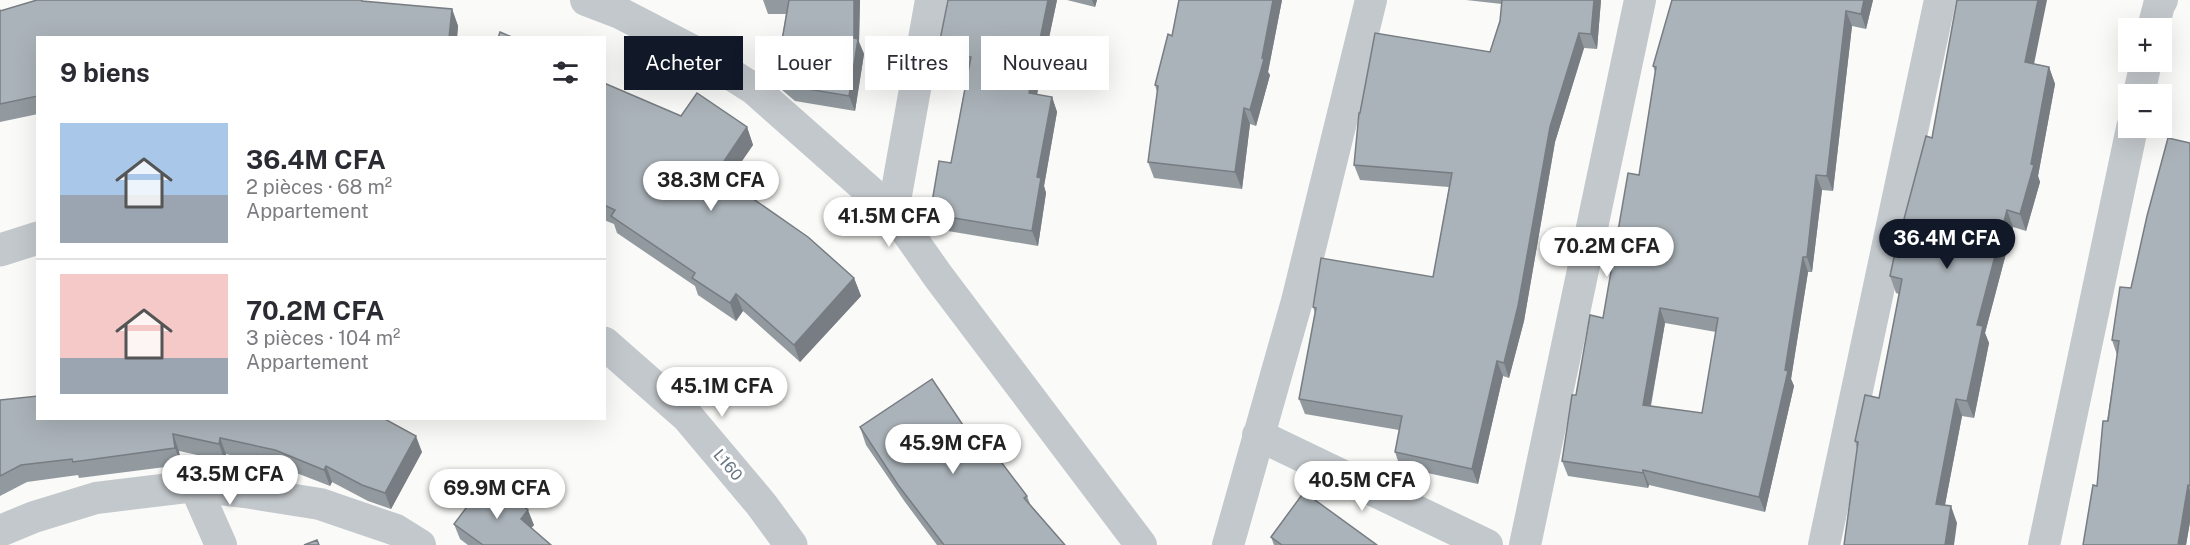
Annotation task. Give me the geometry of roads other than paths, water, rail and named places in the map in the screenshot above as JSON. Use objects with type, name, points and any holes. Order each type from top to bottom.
[{"type":"street","points":[[586,0],[620,13],[697,53],[754,89],[893,212],[945,285],[1141,545]]},
{"type":"street","points":[[893,212],[931,0]]},
{"type":"street","points":[[1228,545],[1297,301],[1371,0]]},
{"type":"street","points":[[1525,545],[1640,0]]},
{"type":"street","points":[[1824,545],[1940,0]]},
{"type":"street","points":[[2156,18],[2162,0]]},
{"type":"street","points":[[2044,545],[2130,138]]},
{"type":"street","points":[[0,250],[36,239]]},
{"type":"street","name":"L160","points":[[606,345],[687,416],[761,504],[791,545]]},
{"type":"street","points":[[1258,435],[1488,545]]},
{"type":"street","points":[[0,531],[34,517],[96,498],[195,486],[320,504],[396,530],[420,545]]},
{"type":"street","points":[[195,486],[221,545]]}]
